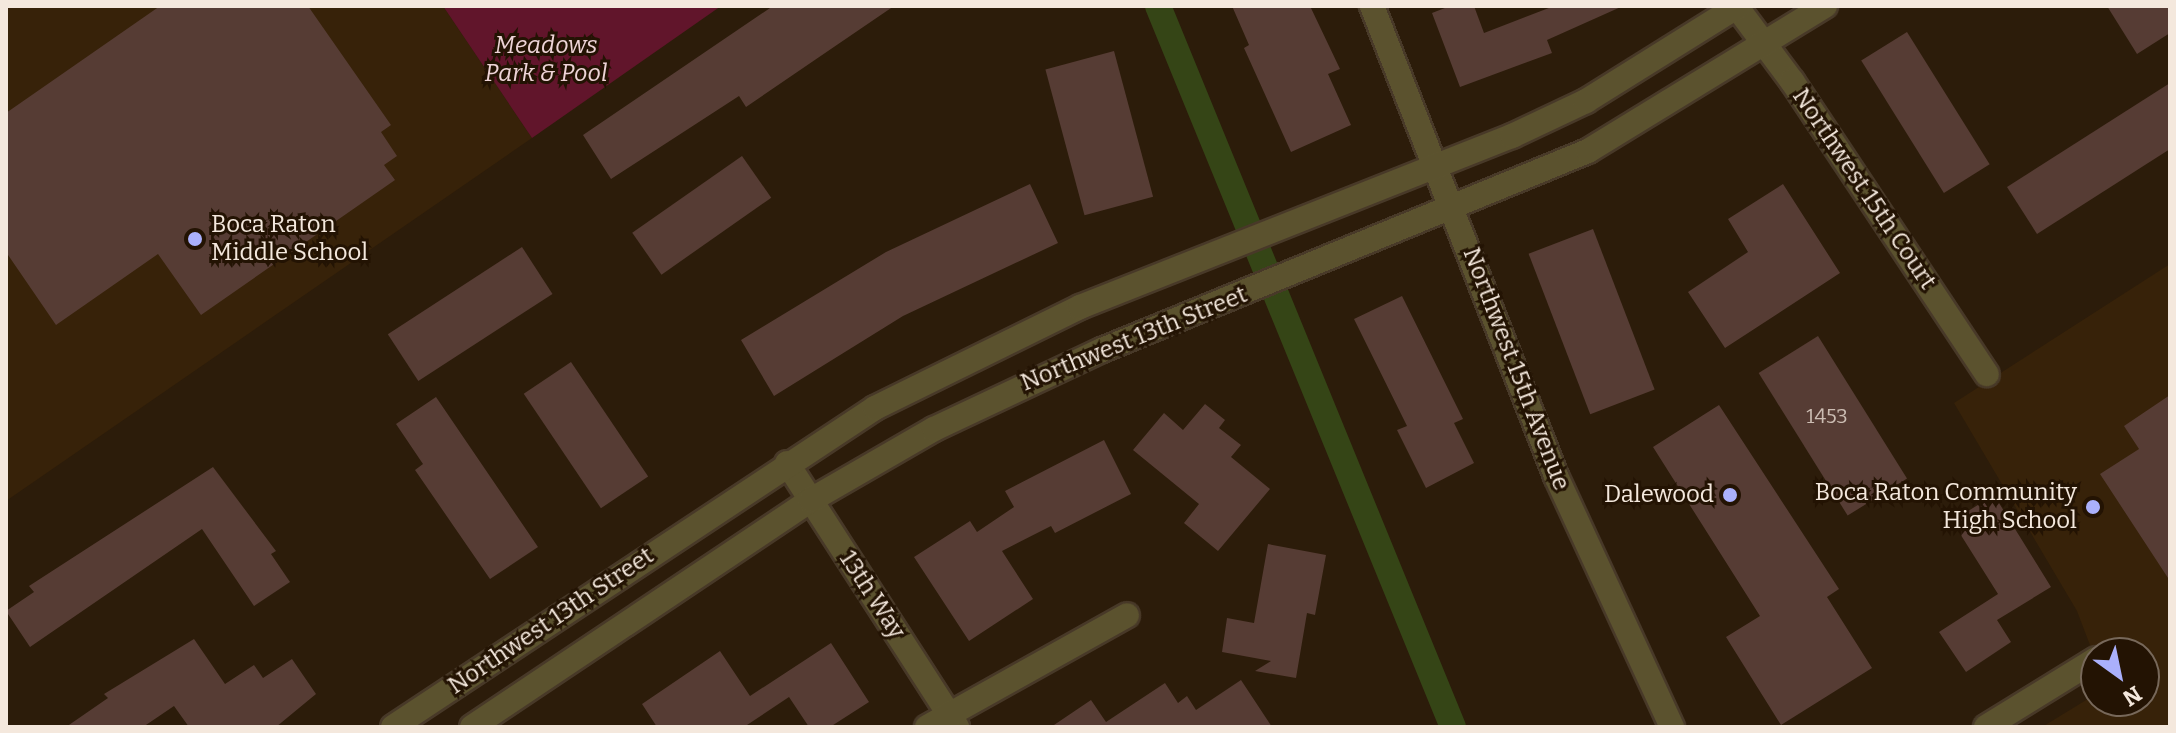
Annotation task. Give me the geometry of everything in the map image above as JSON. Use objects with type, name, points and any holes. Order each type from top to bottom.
[{"type":"street","name":"Northwest 15th Avenue","points":[[1372,6],[1439,167],[1556,476],[1672,727]]},
{"type":"street","name":"Northwest 13th Street","points":[[393,727],[787,463],[875,408],[976,355],[1205,257],[1439,167],[1586,101],[1737,6]]},
{"type":"street","name":"Northwest 15th Court","points":[[1737,6],[1987,374]]},
{"type":"street","name":"Northwest 13th Street","points":[[472,727],[811,500],[1021,385],[1455,209],[1615,136],[1825,6]]},
{"type":"street","name":"13th Way","points":[[787,463],[952,720]]},
{"type":"street","points":[[927,727],[952,720],[1127,615]]},
{"type":"street","points":[[1986,727],[2080,668]]},
{"type":"shaded area","name":"Boca Raton Middle School","points":[[6,6],[443,6],[532,138],[6,501]]},
{"type":"shaded area","name":"Boca Raton Community High School","points":[[2170,264],[2170,727],[2042,727],[2080,704],[2080,717],[2160,717],[2160,637],[2087,637],[2077,611],[1954,403]]},
{"type":"green space","name":"Meadows Park & Pool","points":[[443,6],[721,6],[532,138]]},
{"type":"building","points":[[160,6],[308,6],[391,125],[381,132],[397,156],[384,165],[395,180],[201,315],[158,254],[56,325],[6,252],[6,113]]},
{"type":"building","points":[[773,6],[894,6],[746,107],[739,96],[611,179],[583,135]]},
{"type":"building","points":[[1232,6],[1310,6],[1340,69],[1328,74],[1351,125],[1291,152],[1244,48],[1249,45]]},
{"type":"building","points":[[1450,6],[1474,6],[1484,33],[1554,6],[1623,6],[1547,40],[1552,53],[1460,87],[1432,13]]},
{"type":"building","points":[[2107,6],[2170,6],[2170,33],[2137,54]]},
{"type":"building","points":[[1907,32],[1990,164],[1944,193],[1861,61]]},
{"type":"building","points":[[1114,51],[1153,197],[1085,215],[1045,69]]},
{"type":"building","points":[[2170,83],[2170,149],[2037,234],[2007,187]]},
{"type":"building","points":[[742,156],[771,198],[661,275],[632,233]]},
{"type":"building","points":[[1030,184],[1058,243],[903,316],[774,396],[741,340],[886,252]]},
{"type":"building","points":[[1783,184],[1840,273],[1725,348],[1688,292],[1748,252],[1728,219]]},
{"type":"building","points":[[1593,229],[1655,390],[1590,414],[1529,254]]},
{"type":"building","points":[[522,247],[552,294],[418,381],[388,334]]},
{"type":"building","points":[[1402,296],[1463,419],[1454,423],[1474,463],[1426,488],[1397,430],[1407,426],[1354,319]]},
{"type":"building","points":[[1818,336],[1907,478],[1848,516],[1759,373]]},
{"type":"building","points":[[571,362],[648,476],[601,508],[524,394]]},
{"type":"building","points":[[2170,395],[2170,581],[2100,474],[2139,449],[2124,426]]},
{"type":"building","points":[[436,397],[538,547],[490,579],[415,470],[423,464],[396,424]]},
{"type":"building","points":[[1205,404],[1225,420],[1219,428],[1241,445],[1231,457],[1270,489],[1218,551],[1184,523],[1199,504],[1133,450],[1164,413],[1183,430]]},
{"type":"building","points":[[1719,405],[1839,589],[1827,597],[1872,668],[1781,725],[1726,637],[1760,616],[1653,447]]},
{"type":"building","points":[[1104,440],[1131,494],[1055,533],[1051,526],[1002,551],[1033,599],[969,641],[914,557],[970,521],[977,532],[1014,507],[1005,491]]},
{"type":"building","points":[[213,467],[276,551],[271,554],[290,582],[254,606],[202,529],[30,647],[6,611],[34,592],[29,586]]},
{"type":"building","points":[[1994,495],[2051,587],[1997,620],[2011,642],[1966,672],[1939,632],[1998,594],[1952,521]]},
{"type":"building","points":[[1268,544],[1326,555],[1315,615],[1307,613],[1296,678],[1255,671],[1271,661],[1222,652],[1227,618],[1254,623]]},
{"type":"building","points":[[194,639],[225,684],[254,665],[263,678],[292,659],[316,694],[276,727],[189,727],[174,706],[143,727],[66,727],[108,698],[104,694]]},
{"type":"building","points":[[831,643],[869,702],[830,727],[809,727],[789,697],[744,727],[657,727],[642,704],[720,651],[750,696]]},
{"type":"building","points":[[1241,680],[1272,727],[1051,727],[1091,700],[1106,722],[1165,683],[1178,703],[1187,696],[1196,710]]},
{"type":"waterway","points":[[1158,6],[1453,727]]},
{"type":"place","name":"Boca Raton Middle School","points":[[195,239]]},
{"type":"place","name":"Dalewood","points":[[1730,495]]},
{"type":"place","name":"Boca Raton Community High School","points":[[2093,507]]}]
